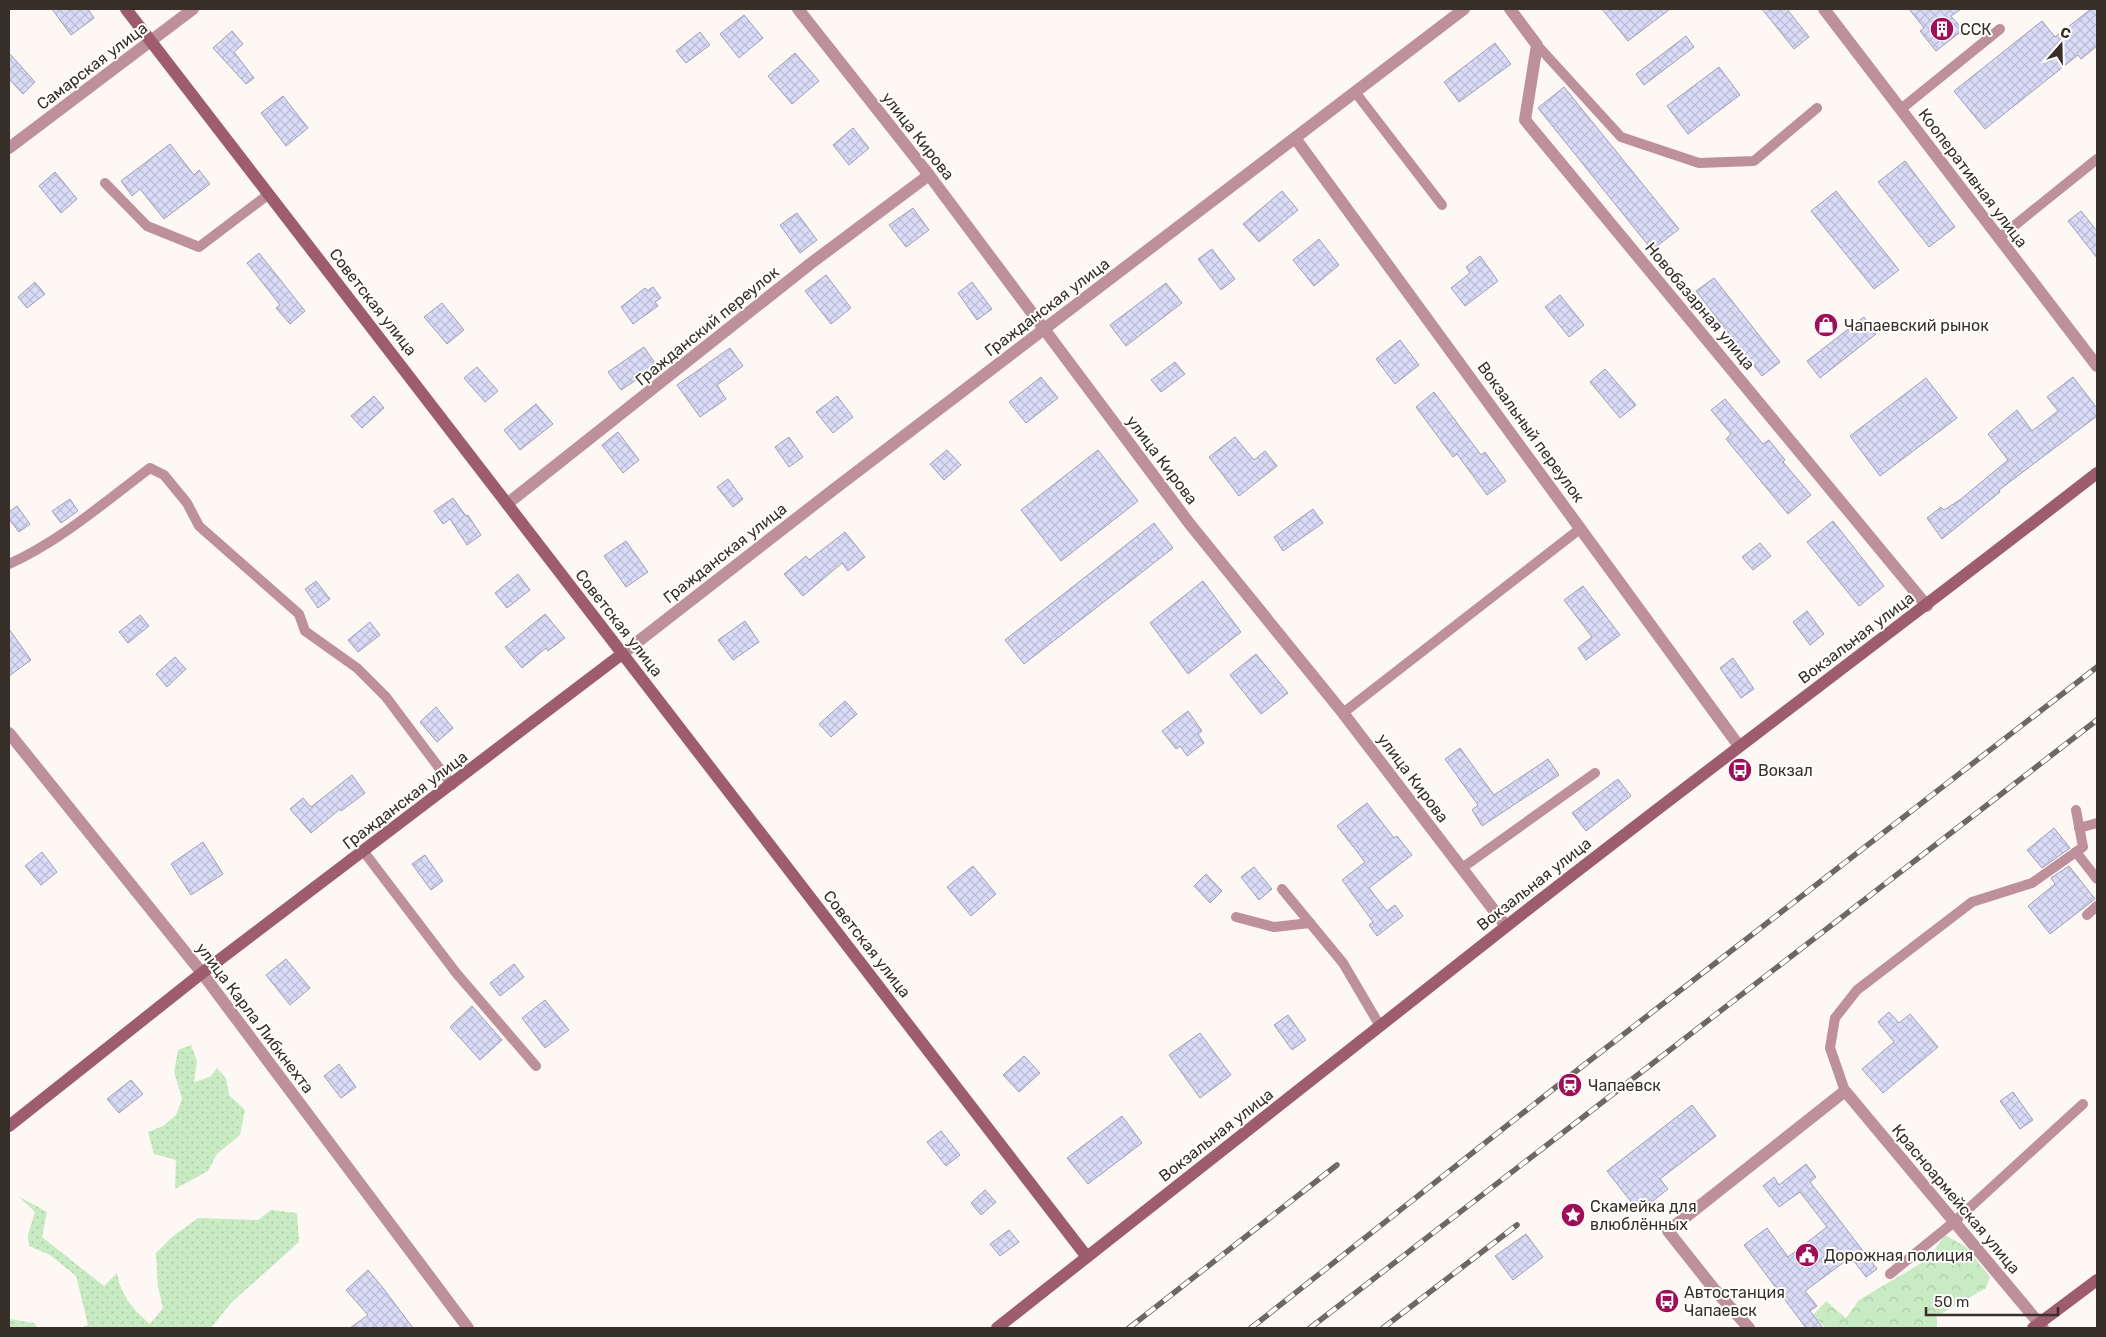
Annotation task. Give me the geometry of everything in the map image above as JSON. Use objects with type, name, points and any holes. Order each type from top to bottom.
[{"type":"street","name":"Советская улица","points":[[126,9],[1087,1257]]},
{"type":"street","name":"Самарская улица","points":[[9,148],[194,9]]},
{"type":"street","name":"улица Кирова","points":[[798,9],[929,175],[1190,523],[1343,713],[1506,926]]},
{"type":"street","name":"Гражданская улица","points":[[9,1126],[202,973],[452,785],[833,490],[1464,9]]},
{"type":"street","points":[[1510,9],[1537,45]]},
{"type":"street","name":"Кооперативная улица","points":[[1824,9],[2097,366]]},
{"type":"street","name":"Новобазарная улица","points":[[1537,45],[1525,120],[1927,606]]},
{"type":"street","name":"Вокзальный переулок","points":[[1295,138],[1739,746]]},
{"type":"street","name":"Гражданский переулок","points":[[507,504],[810,264],[929,175]]},
{"type":"street","name":"Вокзальная улица","points":[[997,1328],[1506,926],[1739,746],[1927,606],[2097,473]]},
{"type":"street","name":"улица Карла Либкнехта","points":[[9,735],[202,973],[468,1328]]},
{"type":"street","points":[[1749,1328],[1668,1231],[1845,1091]]},
{"type":"street","name":"Красноармейская улица","points":[[1845,1091],[2038,1327]]},
{"type":"street","points":[[2038,1327],[2097,1280]]},
{"type":"lane","points":[[1901,109],[2000,29]]},
{"type":"lane","points":[[1537,45],[1621,137],[1699,163],[1754,161],[1817,108]]},
{"type":"lane","points":[[1355,92],[1442,205]]},
{"type":"lane","points":[[1999,238],[2097,159]]},
{"type":"lane","points":[[105,183],[147,226],[199,247],[269,194]]},
{"type":"lane","points":[[9,564],[28,556],[99,507],[150,468],[164,475],[187,503],[198,526],[299,614],[305,631],[357,668],[386,697],[452,785]]},
{"type":"lane","points":[[1343,713],[1581,528]]},
{"type":"lane","points":[[1462,868],[1595,773]]},
{"type":"lane","points":[[1845,1091],[1830,1048],[1835,1018],[1857,990],[1972,902],[2032,883],[2083,847],[2076,810]]},
{"type":"lane","points":[[2079,828],[2097,823]]},
{"type":"lane","points":[[364,852],[457,974],[536,1066]]},
{"type":"lane","points":[[2076,852],[2097,879]]},
{"type":"lane","points":[[1282,889],[1343,963],[1380,1026]]},
{"type":"lane","points":[[2087,914],[2097,906]]},
{"type":"lane","points":[[1236,917],[1274,927],[1310,923]]},
{"type":"lane","points":[[1890,1274],[1954,1222],[2083,1104]]},
{"type":"green space","points":[[191,1045],[197,1061],[194,1082],[210,1077],[217,1068],[226,1078],[229,1095],[245,1110],[240,1135],[217,1154],[208,1171],[175,1189],[176,1160],[154,1154],[148,1132],[163,1126],[176,1115],[182,1099],[174,1072],[178,1050]]},
{"type":"green space","points":[[18,1196],[47,1212],[42,1237],[104,1286],[117,1273],[121,1289],[129,1302],[150,1324],[163,1308],[158,1287],[156,1253],[172,1237],[198,1218],[258,1220],[271,1210],[297,1213],[299,1242],[231,1303],[211,1328],[80,1328],[88,1325],[76,1276],[50,1255],[29,1246],[28,1235],[35,1212]]},
{"type":"green space","points":[[1945,1235],[1966,1247],[1990,1277],[1986,1288],[1937,1316],[1937,1328],[1826,1328],[1813,1315],[1826,1301],[1846,1318],[1859,1300],[1928,1259]]},
{"type":"green space","points":[[9,1319],[34,1323],[38,1328],[9,1328]]},
{"type":"building","points":[[52,9],[88,9],[94,18],[71,35]]},
{"type":"building","points":[[1602,9],[1670,9],[1628,41]]},
{"type":"building","points":[[1762,9],[1787,9],[1809,37],[1794,49]]},
{"type":"building","name":"ССК","points":[[1909,9],[1961,9],[1951,16],[1963,30],[1936,51],[1920,31],[1924,28]]},
{"type":"building","points":[[2091,9],[2097,9],[2097,46],[2081,59],[2078,55],[1985,129],[1954,91],[2042,21],[2055,37]]},
{"type":"building","points":[[744,15],[763,38],[739,58],[720,34]]},
{"type":"building","points":[[232,31],[243,44],[234,52],[254,78],[246,84],[213,48]]},
{"type":"building","points":[[700,32],[710,45],[686,63],[676,51]]},
{"type":"building","points":[[1686,36],[1694,47],[1644,85],[1636,74]]},
{"type":"building","points":[[1495,43],[1511,64],[1459,102],[1444,82]]},
{"type":"building","points":[[9,53],[35,82],[23,94],[9,79]]},
{"type":"building","points":[[795,53],[819,81],[792,104],[768,76]]},
{"type":"building","points":[[1719,67],[1740,95],[1688,134],[1667,106]]},
{"type":"building","points":[[1564,87],[1679,229],[1652,250],[1538,108]]},
{"type":"building","points":[[283,96],[308,128],[286,146],[261,113]]},
{"type":"building","points":[[853,128],[869,148],[849,165],[833,145]]},
{"type":"building","points":[[170,144],[194,175],[199,170],[210,184],[164,219],[140,189],[132,196],[121,181]]},
{"type":"building","points":[[1905,161],[1955,227],[1929,247],[1878,182]]},
{"type":"building","points":[[55,172],[77,199],[61,213],[39,186]]},
{"type":"building","points":[[1282,191],[1298,210],[1259,242],[1243,224]]},
{"type":"building","points":[[1836,191],[1899,270],[1874,289],[1811,211]]},
{"type":"building","points":[[913,208],[929,230],[906,247],[889,225]]},
{"type":"building","points":[[2081,211],[2097,231],[2097,258],[2068,221]]},
{"type":"building","points":[[797,213],[817,240],[800,253],[780,225]]},
{"type":"building","points":[[1319,239],[1339,265],[1314,286],[1293,260]]},
{"type":"building","points":[[1212,249],[1235,279],[1221,290],[1198,259]]},
{"type":"building","points":[[259,253],[305,311],[290,324],[276,308],[280,305],[247,263]]},
{"type":"building","points":[[1480,256],[1498,281],[1465,306],[1451,288],[1470,273],[1466,267]]},
{"type":"building","points":[[826,275],[851,308],[831,324],[805,291]]},
{"type":"building","points":[[1714,278],[1780,362],[1762,376],[1696,291]]},
{"type":"building","points":[[35,282],[45,294],[27,308],[18,297]]},
{"type":"building","points":[[972,282],[992,309],[977,320],[958,293]]},
{"type":"building","points":[[1166,283],[1182,303],[1126,346],[1110,325]]},
{"type":"building","points":[[653,287],[661,298],[655,302],[658,306],[633,324],[621,307],[645,288],[647,291]]},
{"type":"building","points":[[1560,295],[1584,325],[1569,337],[1545,307]]},
{"type":"building","points":[[442,303],[464,330],[447,344],[424,317]]},
{"type":"building","points":[[1864,317],[1876,334],[1820,378],[1807,361]]},
{"type":"building","points":[[1400,340],[1419,365],[1395,384],[1376,359]]},
{"type":"building","points":[[644,347],[657,366],[621,390],[608,372]]},
{"type":"building","points":[[730,348],[743,366],[717,385],[726,399],[700,417],[677,385]]},
{"type":"building","points":[[1175,362],[1185,374],[1161,392],[1151,380]]},
{"type":"building","points":[[477,367],[498,391],[485,402],[464,378]]},
{"type":"building","points":[[1605,369],[1636,405],[1620,418],[1590,382]]},
{"type":"building","points":[[1041,377],[1058,398],[1026,423],[1009,402]]},
{"type":"building","points":[[2073,377],[2097,408],[2097,416],[1999,490],[2000,492],[1942,539],[1927,518],[1941,507],[1944,510],[1961,499],[2008,460],[1988,434],[2017,410],[2032,431],[2058,411],[2047,397]]},
{"type":"building","points":[[1926,378],[1957,418],[1880,476],[1850,436]]},
{"type":"building","points":[[1434,392],[1481,455],[1485,452],[1506,481],[1487,495],[1457,454],[1453,457],[1416,407]]},
{"type":"building","points":[[374,396],[384,408],[362,428],[351,416]]},
{"type":"building","points":[[837,396],[853,417],[833,433],[816,412]]},
{"type":"building","points":[[1725,399],[1763,444],[1769,440],[1785,460],[1783,462],[1811,495],[1788,514],[1726,439],[1731,434],[1711,410]]},
{"type":"building","points":[[536,404],[553,424],[520,450],[504,430]]},
{"type":"building","points":[[618,432],[639,460],[623,473],[602,445]]},
{"type":"building","points":[[789,437],[803,457],[789,467],[775,447]]},
{"type":"building","points":[[1235,437],[1254,460],[1265,451],[1277,466],[1239,496],[1209,457]]},
{"type":"building","points":[[947,450],[961,465],[944,480],[930,464]]},
{"type":"building","points":[[1098,450],[1138,501],[1061,561],[1021,510]]},
{"type":"building","points":[[728,479],[743,499],[733,507],[717,487]]},
{"type":"building","points":[[453,498],[466,516],[468,515],[481,535],[467,545],[450,519],[443,524],[434,511]]},
{"type":"building","points":[[70,499],[78,511],[61,523],[52,511]]},
{"type":"building","points":[[17,506],[30,524],[19,532],[9,519],[9,512]]},
{"type":"building","points":[[1313,509],[1323,523],[1283,551],[1274,537]]},
{"type":"building","points":[[1833,521],[1884,586],[1859,606],[1807,542]]},
{"type":"building","points":[[1154,523],[1173,548],[1024,664],[1005,640]]},
{"type":"building","points":[[845,532],[865,557],[848,571],[842,563],[803,596],[784,574],[806,556],[809,560]]},
{"type":"building","points":[[626,541],[648,572],[626,587],[604,556]]},
{"type":"building","points":[[1760,543],[1771,556],[1753,570],[1742,557]]},
{"type":"building","points":[[518,574],[530,590],[507,608],[495,593]]},
{"type":"building","points":[[316,581],[330,599],[318,608],[305,589]]},
{"type":"building","points":[[1203,581],[1241,632],[1188,674],[1150,623]]},
{"type":"building","points":[[1583,586],[1620,635],[1586,660],[1578,648],[1592,637],[1564,600]]},
{"type":"building","points":[[1807,611],[1824,634],[1810,645],[1793,622]]},
{"type":"building","points":[[545,614],[565,638],[548,651],[546,648],[522,668],[505,647]]},
{"type":"building","points":[[140,615],[149,626],[128,643],[119,632]]},
{"type":"building","points":[[745,621],[759,642],[733,660],[718,640]]},
{"type":"building","points":[[370,622],[380,635],[358,652],[348,640]]},
{"type":"building","points":[[9,629],[31,660],[9,676]]},
{"type":"building","points":[[1256,654],[1288,693],[1261,714],[1230,675]]},
{"type":"building","points":[[175,657],[186,669],[167,687],[156,674]]},
{"type":"building","points":[[1733,658],[1754,689],[1741,698],[1720,668]]},
{"type":"building","points":[[845,701],[857,714],[831,737],[819,724]]},
{"type":"building","points":[[436,707],[453,728],[437,742],[420,722]]},
{"type":"building","points":[[1188,711],[1202,731],[1198,734],[1204,743],[1187,756],[1180,746],[1176,749],[1162,731]]},
{"type":"building","points":[[1460,748],[1494,795],[1548,759],[1559,775],[1482,826],[1472,810],[1478,805],[1445,759]]},
{"type":"building","points":[[352,775],[365,793],[341,811],[340,809],[311,833],[290,809],[303,798],[311,807]]},
{"type":"building","points":[[1618,779],[1631,796],[1586,831],[1572,813]]},
{"type":"building","points":[[1367,803],[1394,838],[1397,836],[1412,855],[1369,888],[1387,911],[1395,905],[1403,916],[1377,936],[1369,925],[1373,922],[1342,880],[1365,862],[1337,826]]},
{"type":"building","points":[[2054,828],[2070,848],[2042,868],[2027,850]]},
{"type":"building","points":[[203,842],[223,874],[191,895],[171,864]]},
{"type":"building","points":[[42,852],[57,872],[41,885],[25,866]]},
{"type":"building","points":[[425,855],[443,881],[431,890],[412,864]]},
{"type":"building","points":[[973,866],[996,894],[971,916],[947,887]]},
{"type":"building","points":[[2069,866],[2095,899],[2050,934],[2028,906],[2055,884],[2051,878]]},
{"type":"building","points":[[1254,867],[1272,889],[1259,900],[1241,877]]},
{"type":"building","points":[[1206,874],[1222,891],[1210,903],[1194,886]]},
{"type":"building","points":[[286,959],[310,988],[290,1005],[266,975]]},
{"type":"building","points":[[514,964],[524,977],[500,996],[490,983]]},
{"type":"building","points":[[545,1000],[569,1030],[545,1048],[522,1018]]},
{"type":"building","points":[[472,1006],[502,1040],[480,1060],[450,1027]]},
{"type":"building","points":[[1889,1012],[1899,1023],[1910,1014],[1938,1047],[1883,1093],[1862,1069],[1894,1042],[1878,1022]]},
{"type":"building","points":[[1288,1015],[1306,1040],[1292,1050],[1274,1025]]},
{"type":"building","points":[[1200,1033],[1231,1075],[1200,1098],[1169,1055]]},
{"type":"building","points":[[1024,1056],[1040,1073],[1019,1092],[1003,1075]]},
{"type":"building","points":[[339,1064],[356,1087],[341,1098],[324,1076]]},
{"type":"building","points":[[131,1080],[143,1094],[119,1113],[107,1099]]},
{"type":"building","points":[[2013,1092],[2033,1120],[2020,1129],[2000,1101]]},
{"type":"building","name":"Чапаевск","points":[[1692,1105],[1716,1136],[1660,1179],[1668,1189],[1639,1212],[1607,1171]]},
{"type":"building","points":[[1122,1116],[1142,1143],[1088,1184],[1067,1158]]},
{"type":"building","points":[[941,1131],[960,1155],[946,1166],[927,1142]]},
{"type":"building","points":[[1806,1164],[1816,1177],[1810,1182],[1877,1269],[1866,1277],[1851,1257],[1805,1291],[1817,1306],[1810,1311],[1823,1328],[1806,1328],[1744,1245],[1767,1228],[1788,1257],[1827,1227],[1800,1192],[1779,1207],[1763,1186],[1774,1177],[1779,1185]]},
{"type":"building","points":[[985,1190],[996,1202],[981,1215],[971,1203]]},
{"type":"building","points":[[1009,1230],[1019,1242],[1000,1256],[990,1244]]},
{"type":"building","points":[[1526,1234],[1543,1257],[1513,1280],[1495,1256]]},
{"type":"building","points":[[368,1270],[413,1328],[350,1328],[368,1315],[346,1290]]},
{"type":"railway","points":[[1251,1328],[1566,1079],[2097,667]]},
{"type":"railway","points":[[1310,1328],[2097,720]]},
{"type":"railway","points":[[1129,1328],[1337,1165]]},
{"type":"railway","points":[[1383,1328],[1517,1225]]},
{"type":"place","name":"ССК","points":[[1942,29]]},
{"type":"place","name":"Чапаевский рынок","points":[[1826,325]]},
{"type":"place","name":"Вокзал","points":[[1740,770]]},
{"type":"place","name":"Чапаевск","points":[[1570,1085]]},
{"type":"place","name":"Скамейка для влюблённых","points":[[1573,1215]]},
{"type":"place","name":"Дорожная полиция","points":[[1807,1255]]},
{"type":"place","name":"Автостанция Чапаевск","points":[[1667,1301]]}]
